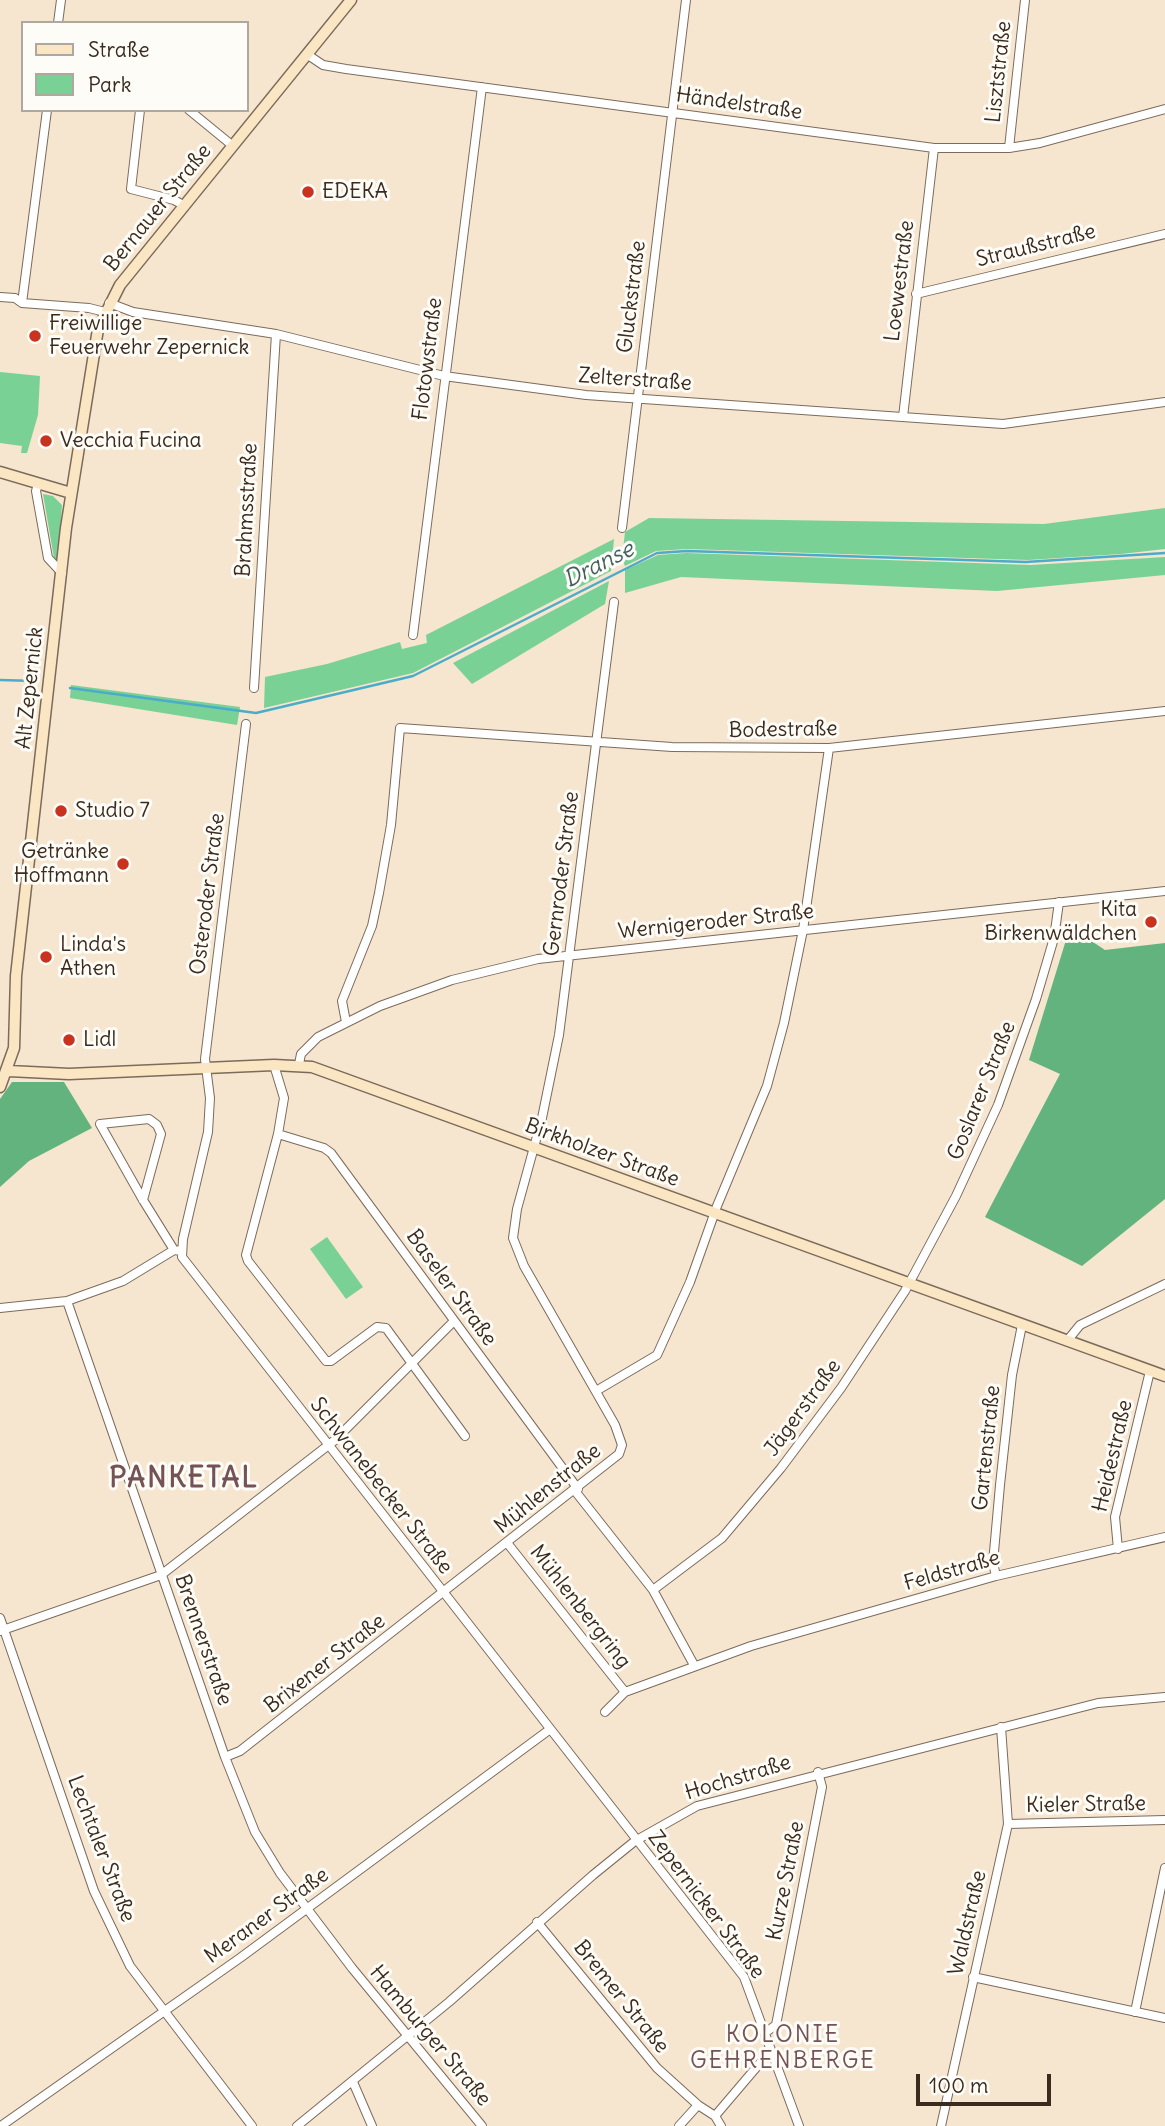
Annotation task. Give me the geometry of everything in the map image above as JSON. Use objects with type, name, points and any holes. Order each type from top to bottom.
[{"type":"street","points":[[58,21],[61,0]]},
{"type":"street","name":"Bernauer Straße","points":[[107,308],[185,206],[351,0]]},
{"type":"street","name":"Gluckstraße","points":[[622,528],[686,0]]},
{"type":"street","name":"Lisztstraße","points":[[1009,148],[1025,0]]},
{"type":"street","name":"Händelstraße","points":[[308,55],[323,65],[934,148],[1009,148],[1095,130],[1165,109]]},
{"type":"street","name":"Flotowstraße","points":[[413,635],[443,376],[482,87]]},
{"type":"street","points":[[22,303],[47,112]]},
{"type":"street","points":[[139,112],[131,189],[174,200],[185,206]]},
{"type":"street","points":[[191,112],[233,146]]},
{"type":"street","name":"Loewestraße","points":[[903,417],[934,148]]},
{"type":"street","name":"Straußstraße","points":[[916,294],[1165,234]]},
{"type":"street","name":"Zelterstraße","points":[[0,296],[15,298],[22,303],[107,308],[276,334],[443,376],[586,395],[1003,424],[1165,402]]},
{"type":"street","name":"Alt Zepernick","points":[[4,1072],[14,1048],[16,976],[71,493],[98,329],[107,308]]},
{"type":"street","name":"Brahmsstraße","points":[[254,688],[276,334]]},
{"type":"street","points":[[0,472],[71,493]]},
{"type":"street","points":[[37,484],[48,558],[62,573]]},
{"type":"street","name":"Gernroder Straße","points":[[533,1149],[553,1066],[614,601]]},
{"type":"street","name":"Bodestraße","points":[[346,1022],[342,1001],[372,926],[379,893],[391,825],[400,728],[709,749],[828,748],[1165,711]]},
{"type":"street","name":"Osteroder Straße","points":[[177,1251],[208,1132],[209,1098],[205,1068],[246,724]]},
{"type":"street","points":[[596,1391],[657,1355],[690,1282],[714,1213],[767,1086],[784,1023],[803,930],[828,748]]},
{"type":"street","name":"Wernigeroder Straße","points":[[299,1064],[301,1054],[307,1046],[346,1022],[402,997],[452,980],[517,963],[1165,891]]},
{"type":"street","name":"Goslarer Straße","points":[[909,1284],[971,1166],[1002,1095],[1045,971],[1059,902]]},
{"type":"street","name":"Birkholzer Straße","points":[[4,1072],[69,1074],[299,1064],[1165,1377]]},
{"type":"street","points":[[274,1065],[284,1098],[278,1134],[249,1245],[248,1261],[327,1360],[331,1361],[382,1326],[394,1337],[465,1436]]},
{"type":"street","points":[[0,1087],[4,1072]]},
{"type":"street","name":"Schwanebecker Straße","points":[[143,1200],[161,1133],[157,1125],[149,1119],[100,1124],[127,1174],[143,1200],[185,1263],[598,1792]]},
{"type":"street","name":"Baseler Straße","points":[[278,1134],[324,1148],[331,1153],[576,1490]]},
{"type":"street","name":"Mühlenstraße","points":[[443,1594],[610,1463],[619,1454],[622,1445],[596,1391],[515,1247],[514,1227],[533,1149]]},
{"type":"street","points":[[0,1308],[67,1301],[123,1281],[177,1251]]},
{"type":"street","name":"Jägerstraße","points":[[653,1590],[718,1541],[829,1406],[909,1284]]},
{"type":"street","points":[[1067,1341],[1080,1325],[1165,1284]]},
{"type":"street","name":"Brennerstraße","points":[[67,1301],[225,1757],[255,1832],[307,1910],[352,1968]]},
{"type":"street","points":[[2,1630],[161,1574],[328,1446],[454,1321]]},
{"type":"street","name":"Gartenstraße","points":[[996,1576],[993,1563],[1012,1375],[1022,1325]]},
{"type":"street","name":"Heidestraße","points":[[1118,1549],[1115,1517],[1150,1371]]},
{"type":"street","points":[[576,1490],[653,1590],[694,1665]]},
{"type":"street","name":"Feldstraße","points":[[755,1645],[996,1576],[1165,1537]]},
{"type":"street","name":"Mühlenbergring","points":[[508,1544],[625,1692]]},
{"type":"street","name":"Brixener Straße","points":[[225,1757],[240,1751],[443,1594]]},
{"type":"street","name":"Lechtaler Straße","points":[[0,1618],[94,1891],[130,1966],[252,2126]]},
{"type":"street","name":"Mühlenbergring","points":[[605,1712],[625,1692],[755,1645]]},
{"type":"street","name":"Hochstraße","points":[[297,2126],[408,2036],[537,1922],[635,1841],[697,1806],[818,1772],[1098,1703],[1165,1697]]},
{"type":"street","name":"Waldstraße","points":[[941,2126],[1008,1824],[1001,1727]]},
{"type":"street","name":"Meraner Straße","points":[[1,2125],[307,1910],[550,1730]]},
{"type":"street","name":"Kurze Straße","points":[[766,2032],[776,2025],[822,1787],[818,1772]]},
{"type":"street","name":"Zepernicker Straße","points":[[598,1792],[744,1977],[799,2126]]},
{"type":"street","name":"Kieler Straße","points":[[1008,1824],[1165,1820]]},
{"type":"street","points":[[1135,2012],[1165,1868]]},
{"type":"street","name":"Bremer Straße","points":[[537,1922],[657,2068],[698,2105],[715,2116]]},
{"type":"street","name":"Hamburger Straße","points":[[352,1968],[482,2126]]},
{"type":"street","points":[[973,1977],[1165,2018]]},
{"type":"street","points":[[721,2126],[715,2116],[766,2056],[774,2054]]},
{"type":"street","points":[[353,2082],[372,2126]]},
{"type":"street","points":[[679,2126],[698,2105]]},
{"type":"green space","points":[[0,372],[40,376],[38,415],[27,453],[21,453],[22,446],[0,443]]},
{"type":"green space","points":[[43,494],[53,496],[62,505],[58,563],[55,564]]},
{"type":"green space","points":[[1165,508],[1165,549],[1121,554],[1028,560],[687,549],[656,551],[625,566],[622,559],[625,532],[649,518],[1044,524]]},
{"type":"green space","points":[[614,539],[611,571],[413,673],[264,708],[265,677],[327,664],[400,642],[402,649],[427,643],[426,635]]},
{"type":"green space","points":[[686,553],[1031,565],[1165,557],[1165,575],[997,591],[681,577],[625,593],[625,570],[658,555]]},
{"type":"green space","points":[[609,581],[605,604],[472,684],[453,663]]},
{"type":"green space","points":[[71,685],[240,707],[237,725],[70,698]]},
{"type":"green space","points":[[1066,940],[1090,940],[1105,950],[1165,943],[1165,1199],[1082,1266],[985,1217],[1060,1074],[1029,1060]]},
{"type":"green space","points":[[12,1082],[64,1082],[92,1128],[29,1161],[0,1187],[0,1099]]},
{"type":"green space","points":[[327,1237],[363,1287],[346,1299],[310,1249]]},
{"type":"waterway","name":"Dranse","points":[[70,688],[256,713],[413,676],[657,553],[687,551],[1026,562],[1165,553]]},
{"type":"waterway","name":"Dranse","points":[[0,680],[35,681]]},
{"type":"place","name":"EDEKA","points":[[308,192]]},
{"type":"place","name":"Freiwillige Feuerwehr Zepernick","points":[[35,336]]},
{"type":"place","name":"Vecchia Fucina","points":[[46,441]]},
{"type":"place","name":"Studio 7","points":[[61,811]]},
{"type":"place","name":"Getränke Hoffmann","points":[[123,864]]},
{"type":"place","name":"Kita Birkenwäldchen","points":[[1151,922]]},
{"type":"place","name":"Linda's Athen","points":[[46,957]]},
{"type":"place","name":"Lidl","points":[[69,1040]]},
{"type":"district","name":"PANKETAL","points":[[184,1479]]},
{"type":"district","name":"KOLONIE GEHRENBERGE","points":[[783,2048]]}]
